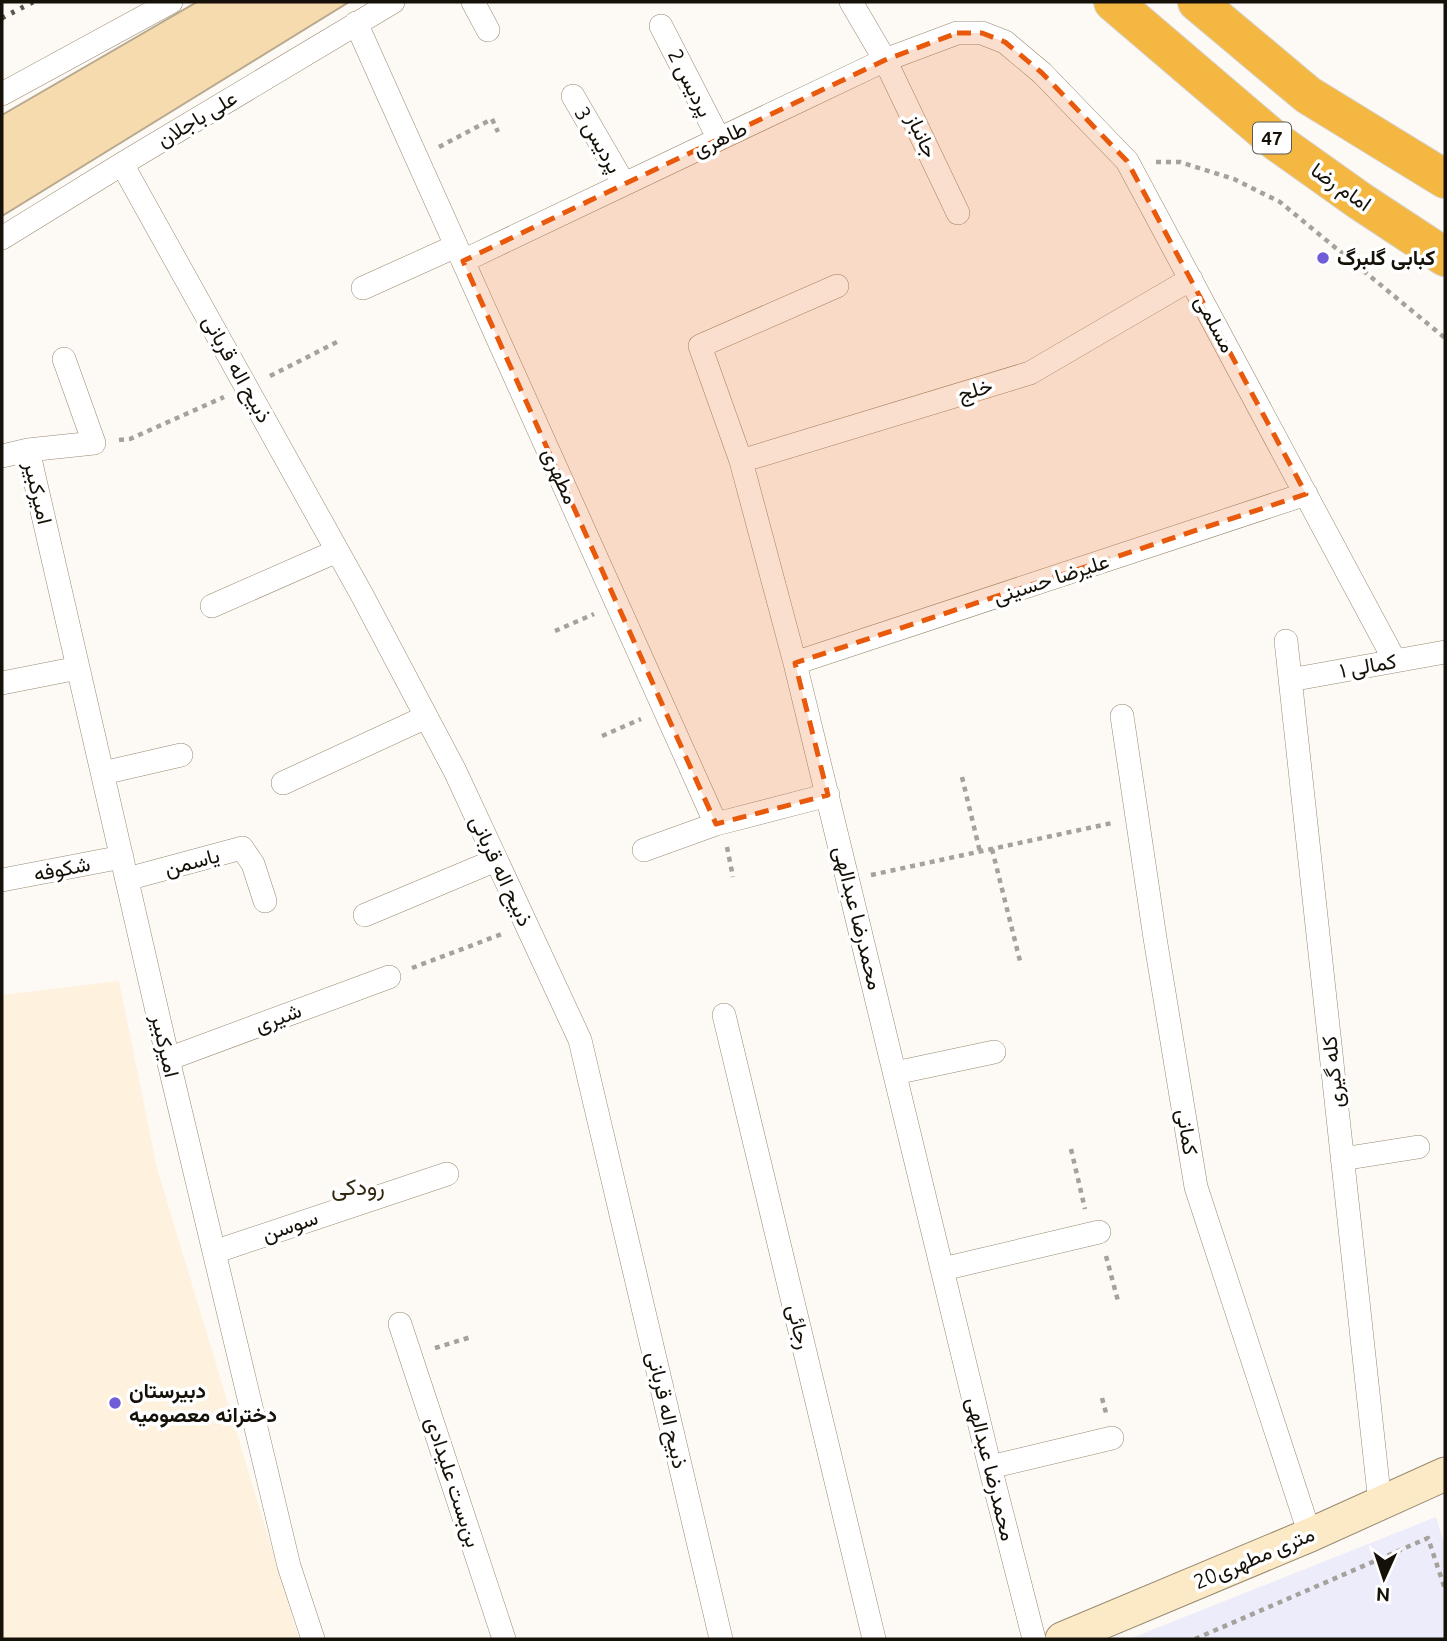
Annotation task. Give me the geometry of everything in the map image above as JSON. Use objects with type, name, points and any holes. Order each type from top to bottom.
[{"type":"highway","name":"امام رضا","points":[[1113,2],[1277,142],[1445,257]]},
{"type":"highway","points":[[1197,2],[1308,95],[1445,179]]},
{"type":"street","points":[[2,94],[171,2]]},
{"type":"street","name":"علی باجلان","points":[[2,238],[393,2]]},
{"type":"street","points":[[473,2],[488,30]]},
{"type":"street","name":"جانباز","points":[[851,2],[885,60],[958,213]]},
{"type":"street","name":"مطهری","points":[[356,23],[716,824]]},
{"type":"street","name":"پردیس 2","points":[[661,26],[719,139]]},
{"type":"street","name":"طاهری","points":[[363,288],[460,254],[624,184],[885,60],[957,33],[982,33]]},
{"type":"street","name":"مسلمی","points":[[982,33],[1005,42],[1042,73],[1127,161],[1395,661]]},
{"type":"street","name":"پردیس 3","points":[[573,96],[624,184]]},
{"type":"street","name":"ذبیح اله قربانی","points":[[122,164],[362,595],[455,771],[580,1040],[721,1639]]},
{"type":"street","name":"خلج","points":[[741,461],[1030,373],[1191,279]]},
{"type":"street","name":"محمدرضا عبدالهی","points":[[837,286],[700,346],[741,461],[795,663],[1034,1639]]},
{"type":"street","points":[[2,456],[28,450],[94,443],[64,359]]},
{"type":"street","name":"امیرکبیر","points":[[28,450],[168,1059],[289,1566],[313,1639]]},
{"type":"street","name":"علیرضا حسینی","points":[[795,663],[1306,494]]},
{"type":"street","points":[[212,606],[337,551]]},
{"type":"street","name":"کله گیری","points":[[1286,641],[1380,1503]]},
{"type":"street","name":"کمالی ۱","points":[[1290,680],[1445,652]]},
{"type":"street","points":[[2,683],[78,668]]},
{"type":"street","name":"کمانی","points":[[1122,716],[1196,1187],[1310,1535]]},
{"type":"street","points":[[283,783],[426,717]]},
{"type":"street","points":[[103,773],[181,755]]},
{"type":"street","points":[[644,850],[716,824],[828,795]]},
{"type":"street","name":"یاسمن","points":[[127,879],[242,848],[253,864],[265,901]]},
{"type":"street","name":"شکوفه","points":[[2,880],[122,857]]},
{"type":"street","points":[[365,915],[496,860]]},
{"type":"street","name":"شیری","points":[[168,1059],[389,977]]},
{"type":"street","name":"رجائی","points":[[724,1015],[874,1639]]},
{"type":"street","points":[[895,1073],[994,1052]]},
{"type":"street","points":[[1342,1159],[1418,1147]]},
{"type":"street","name":"سوسن","points":[[214,1252],[447,1174]]},
{"type":"street","points":[[943,1269],[1095,1233]]},
{"type":"street","name":"بن‌بست علیدادی","points":[[400,1325],[505,1639]]},
{"type":"street","points":[[990,1467],[1112,1438]]},
{"type":"street","name":"20متری مطهری","points":[[1062,1639],[1310,1535],[1445,1474]]},
{"type":"path","points":[[417,158],[492,119],[498,132]]},
{"type":"path","points":[[1127,161],[1180,162],[1234,178],[1280,202],[1445,338]]},
{"type":"path","points":[[94,443],[130,439],[246,387],[337,342]]},
{"type":"path","points":[[555,631],[617,604]]},
{"type":"path","points":[[601,736],[664,708]]},
{"type":"path","points":[[962,776],[980,852]]},
{"type":"path","points":[[849,880],[1137,817]]},
{"type":"path","points":[[992,849],[1020,961]]},
{"type":"path","points":[[389,977],[526,925]]},
{"type":"path","points":[[1071,1149],[1118,1301]]},
{"type":"path","points":[[411,1355],[471,1337]]},
{"type":"path","points":[[1195,1639],[1428,1538],[1445,1589]]},
{"type":"highlighted area","points":[[957,33],[982,33],[1005,42],[1042,73],[1127,161],[1306,494],[795,663],[828,795],[716,824],[463,261],[885,60]]},
{"type":"shaded area","name":"دبیرستان دخترانه معصومیه","points":[[119,981],[157,1168],[299,1639],[2,1639],[2,995]]},
{"type":"shaded area","points":[[1436,1517],[1445,1546],[1445,1639],[1129,1639]]},
{"type":"building","points":[[197,2],[349,2],[2,216],[2,115]]},
{"type":"railway","points":[[2,18],[33,2]]},
{"type":"place","name":"کبابی گلبرگ","points":[[1323,258]]},
{"type":"place","name":"دبیرستان دخترانه معصومیه","points":[[115,1403]]},
{"type":"district","name":"رودکی","points":[[358,1187]]}]
